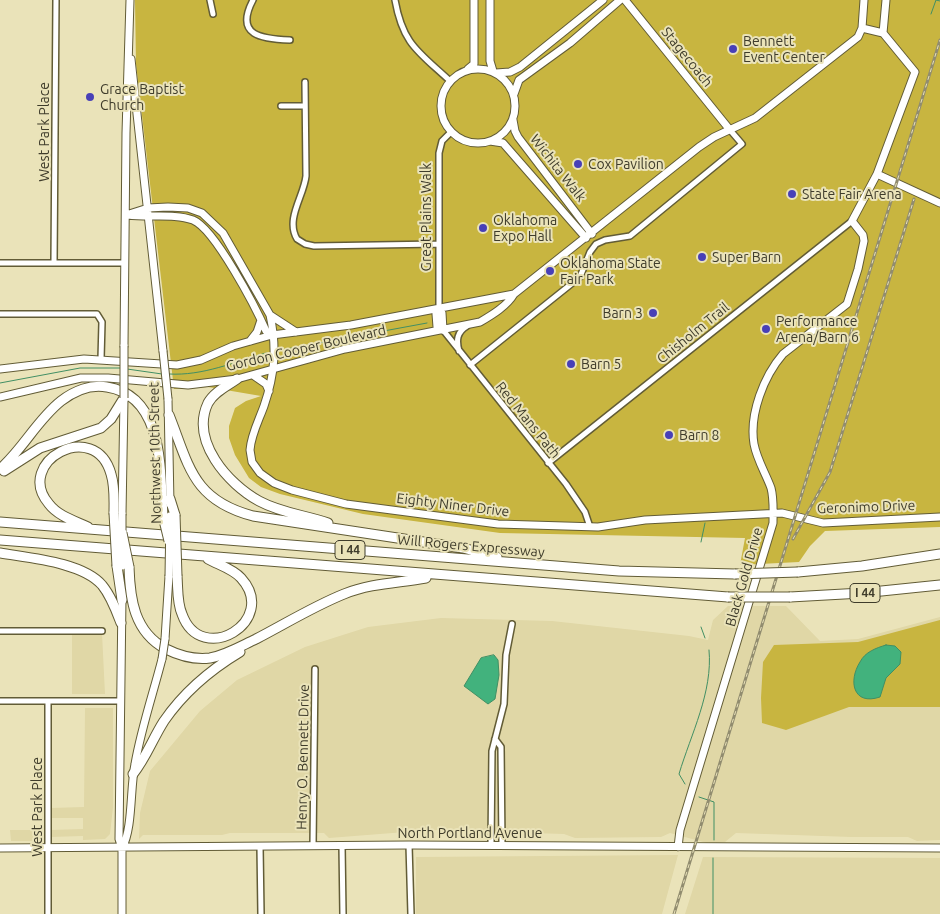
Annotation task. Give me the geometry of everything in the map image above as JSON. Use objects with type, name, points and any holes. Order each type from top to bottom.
[{"type":"highway","points":[[237,379],[212,398],[205,412],[207,441],[225,474],[245,492],[269,506],[349,531]]},
{"type":"highway","points":[[0,469],[62,400],[83,389],[109,387],[136,402],[145,412],[153,430],[169,516],[173,576],[182,615],[193,631],[213,638],[228,636],[240,629],[247,619],[251,605],[246,584],[235,573],[201,556]]},
{"type":"highway","points":[[0,474],[40,448],[100,428],[111,419],[122,405]]},
{"type":"highway","points":[[169,415],[191,473],[205,490],[222,504],[252,516],[463,548],[519,563]]},
{"type":"highway","points":[[93,530],[59,513],[50,506],[43,495],[41,484],[42,472],[48,461],[57,452],[69,448],[82,447],[93,451],[103,459],[111,475],[118,513],[122,566],[132,606],[140,624],[160,645],[180,655],[200,658],[221,655],[290,622]]},
{"type":"highway","points":[[169,541],[170,499]]},
{"type":"highway","name":"Will Rogers Expressway","points":[[0,522],[656,573],[735,574],[798,572],[862,566],[940,554]]},
{"type":"highway","points":[[122,533],[122,600]]},
{"type":"highway","name":"I 44","points":[[0,540],[728,597],[862,594],[940,585]]},
{"type":"highway","points":[[0,553],[69,567],[87,573],[102,585],[122,623]]},
{"type":"highway","points":[[133,774],[164,720],[194,686],[216,667],[334,598],[356,589],[439,575]]},
{"type":"street","name":"West Park Place","points":[[54,263],[56,0]]},
{"type":"street","name":"Northwest 10th Street","points":[[122,533],[118,513],[124,346],[127,82],[130,53],[130,0]]},
{"type":"street","points":[[253,0],[247,15],[247,25],[251,31],[267,38],[290,40]]},
{"type":"street","points":[[395,0],[398,18],[408,40],[418,53],[450,81]]},
{"type":"street","points":[[474,0],[474,59],[472,67],[450,81],[444,91],[441,105],[443,119],[451,132],[469,142],[488,142],[505,131],[514,115],[514,88],[519,80],[570,43],[620,0]]},
{"type":"street","points":[[490,0],[490,61],[495,72],[508,84],[514,97]]},
{"type":"street","points":[[467,70],[482,68],[495,72],[510,72],[520,67],[603,0]]},
{"type":"street","name":"Stagecoach","points":[[625,0],[730,130]]},
{"type":"street","points":[[852,220],[878,177],[915,72],[883,33],[862,28],[864,0]]},
{"type":"street","points":[[883,33],[886,0]]},
{"type":"street","points":[[210,1],[213,14]]},
{"type":"street","name":"Gordon Cooper Boulevard","points":[[0,397],[81,378],[108,378],[188,385],[237,379],[345,349],[469,325],[492,315],[511,300],[514,294],[699,147],[714,137],[755,118],[787,94],[858,37],[862,28]]},
{"type":"street","name":"Northwest 10th Street","points":[[130,53],[168,399],[170,499]]},
{"type":"street","points":[[305,82],[306,176],[293,221],[296,239],[314,246],[439,244]]},
{"type":"street","points":[[281,106],[305,106]]},
{"type":"street","name":"Wichita Walk","points":[[514,115],[514,131],[589,236]]},
{"type":"street","points":[[470,365],[580,277],[590,252],[596,244],[605,240],[630,236],[742,144],[730,130]]},
{"type":"street","name":"Great Plains Walk","points":[[443,330],[442,313],[439,308],[439,153],[442,141],[451,132]]},
{"type":"street","name":"Wichita Walk","points":[[488,142],[502,143],[589,236]]},
{"type":"street","points":[[878,177],[940,203]]},
{"type":"street","name":"Eighty Niner Drive","points":[[126,215],[148,208],[188,208],[202,213],[212,220],[223,233],[270,315],[276,360],[269,391],[251,442],[250,454],[260,473],[283,487],[341,503],[498,524],[590,527],[650,520],[698,519],[773,513],[782,513],[793,517]]},
{"type":"street","name":"Eighty Niner Drive","points":[[126,215],[149,218],[185,218],[197,222],[208,231],[261,320],[266,332],[272,335]]},
{"type":"street","name":"Chisholm Trail","points":[[548,463],[852,220]]},
{"type":"street","name":"Black Gold Drive","points":[[678,847],[680,830],[766,551],[773,513],[771,489],[754,444],[758,405],[771,371],[783,354],[847,304],[860,263],[864,241],[863,235],[852,220]]},
{"type":"street","points":[[0,263],[125,263]]},
{"type":"street","name":"Gordon Cooper Boulevard","points":[[0,369],[63,361],[102,359],[177,365],[272,335],[351,325],[514,294]]},
{"type":"street","points":[[0,314],[98,314],[102,322],[102,359]]},
{"type":"street","points":[[270,315],[296,332]]},
{"type":"street","points":[[250,341],[257,332],[261,320]]},
{"type":"street","points":[[460,354],[457,337],[462,329],[469,325]]},
{"type":"street","name":"Red Mans Path","points":[[443,330],[585,512],[590,527]]},
{"type":"street","points":[[254,374],[266,384],[269,391]]},
{"type":"street","name":"Geronimo Drive","points":[[793,517],[823,523],[940,517]]},
{"type":"street","name":"Northwest 10th Street","points":[[122,848],[128,839],[133,774],[162,659],[173,576],[169,541]]},
{"type":"street","name":"Northwest 10th Street","points":[[122,600],[119,839],[122,848],[122,914]]},
{"type":"street","points":[[491,846],[492,746],[504,704],[505,663],[512,624]]},
{"type":"street","points":[[0,631],[102,631]]},
{"type":"street","name":"Henry O. Bennett Drive","points":[[313,846],[315,669]]},
{"type":"street","points":[[0,701],[120,701]]},
{"type":"street","name":"West Park Place","points":[[48,701],[48,914]]},
{"type":"street","points":[[495,739],[501,747],[502,846]]},
{"type":"street","points":[[492,774],[502,774]]},
{"type":"street","points":[[491,806],[502,806]]},
{"type":"street","points":[[342,845],[343,914]]},
{"type":"street","name":"North Portland Avenue","points":[[0,848],[342,845],[940,848]]},
{"type":"street","points":[[409,845],[411,914]]},
{"type":"street","points":[[260,846],[261,914]]},
{"type":"shaded area","name":"Oklahoma State Fair Park","points":[[135,0],[940,0],[940,527],[825,531],[810,546],[799,562],[740,565],[745,538],[500,533],[363,514],[280,494],[261,487],[249,478],[235,455],[229,438],[229,426],[235,408],[246,401],[261,396],[208,387],[174,389],[136,64]]},
{"type":"shaded area","points":[[728,606],[786,606],[820,641],[858,639],[940,617],[940,840],[917,841],[908,837],[736,833],[725,842],[707,843],[670,833],[661,837],[575,838],[564,834],[431,830],[329,838],[324,833],[230,833],[222,835],[143,835],[139,839],[140,813],[150,771],[200,711],[237,680],[305,647],[368,627],[441,618],[552,621],[689,636],[708,640],[713,620]]},
{"type":"shaded area","points":[[940,620],[940,707],[849,707],[786,730],[762,723],[763,662],[774,645],[858,642]]},
{"type":"shaded area","points":[[102,633],[105,694],[72,694],[72,634]]},
{"type":"shaded area","points":[[886,645],[895,646],[901,652],[900,664],[886,678],[880,697],[864,698],[855,690],[854,677],[856,669],[868,653]]},
{"type":"shaded area","points":[[494,655],[498,660],[499,675],[495,699],[488,704],[464,686],[481,658]]},
{"type":"shaded area","points":[[85,708],[113,708],[113,807],[110,834],[105,839],[83,840],[83,836],[50,837],[50,830],[83,829],[83,818],[50,818],[50,808],[84,807]]},
{"type":"shaded area","points":[[10,830],[41,830],[40,841],[11,841]]},
{"type":"shaded area","points":[[678,855],[662,914],[416,914],[416,857]]},
{"type":"shaded area","points":[[703,857],[940,858],[940,914],[685,914]]},
{"type":"waterway","points":[[931,14],[936,0],[940,1]]},
{"type":"waterway","points":[[281,350],[427,323]]},
{"type":"waterway","points":[[169,374],[206,371],[266,353]]},
{"type":"waterway","points":[[0,383],[80,368],[120,368]]},
{"type":"waterway","points":[[127,369],[162,374]]},
{"type":"waterway","points":[[701,542],[705,523]]},
{"type":"waterway","points":[[701,627],[705,638]]},
{"type":"waterway","points":[[685,784],[679,774],[700,713],[708,681],[709,650]]},
{"type":"waterway","points":[[699,797],[714,802],[714,840]]},
{"type":"waterway","points":[[713,858],[713,914]]},
{"type":"railway","points":[[674,914],[940,40]]},
{"type":"railway","points":[[793,539],[830,472],[914,199]]},
{"type":"place","name":"Bennett Event Center","points":[[733,49]]},
{"type":"place","name":"Grace Baptist Church","points":[[90,97]]},
{"type":"place","name":"Cox Pavilion","points":[[578,164]]},
{"type":"place","name":"State Fair Arena","points":[[792,194]]},
{"type":"place","name":"Oklahoma Expo Hall","points":[[483,228]]},
{"type":"place","name":"Super Barn","points":[[702,257]]},
{"type":"place","name":"Oklahoma State Fair Park","points":[[550,271]]},
{"type":"place","name":"Barn 3","points":[[653,313]]},
{"type":"place","name":"Performance Arena/Barn 6","points":[[766,329]]},
{"type":"place","name":"Barn 5","points":[[571,364]]},
{"type":"place","name":"Barn 8","points":[[669,435]]}]
